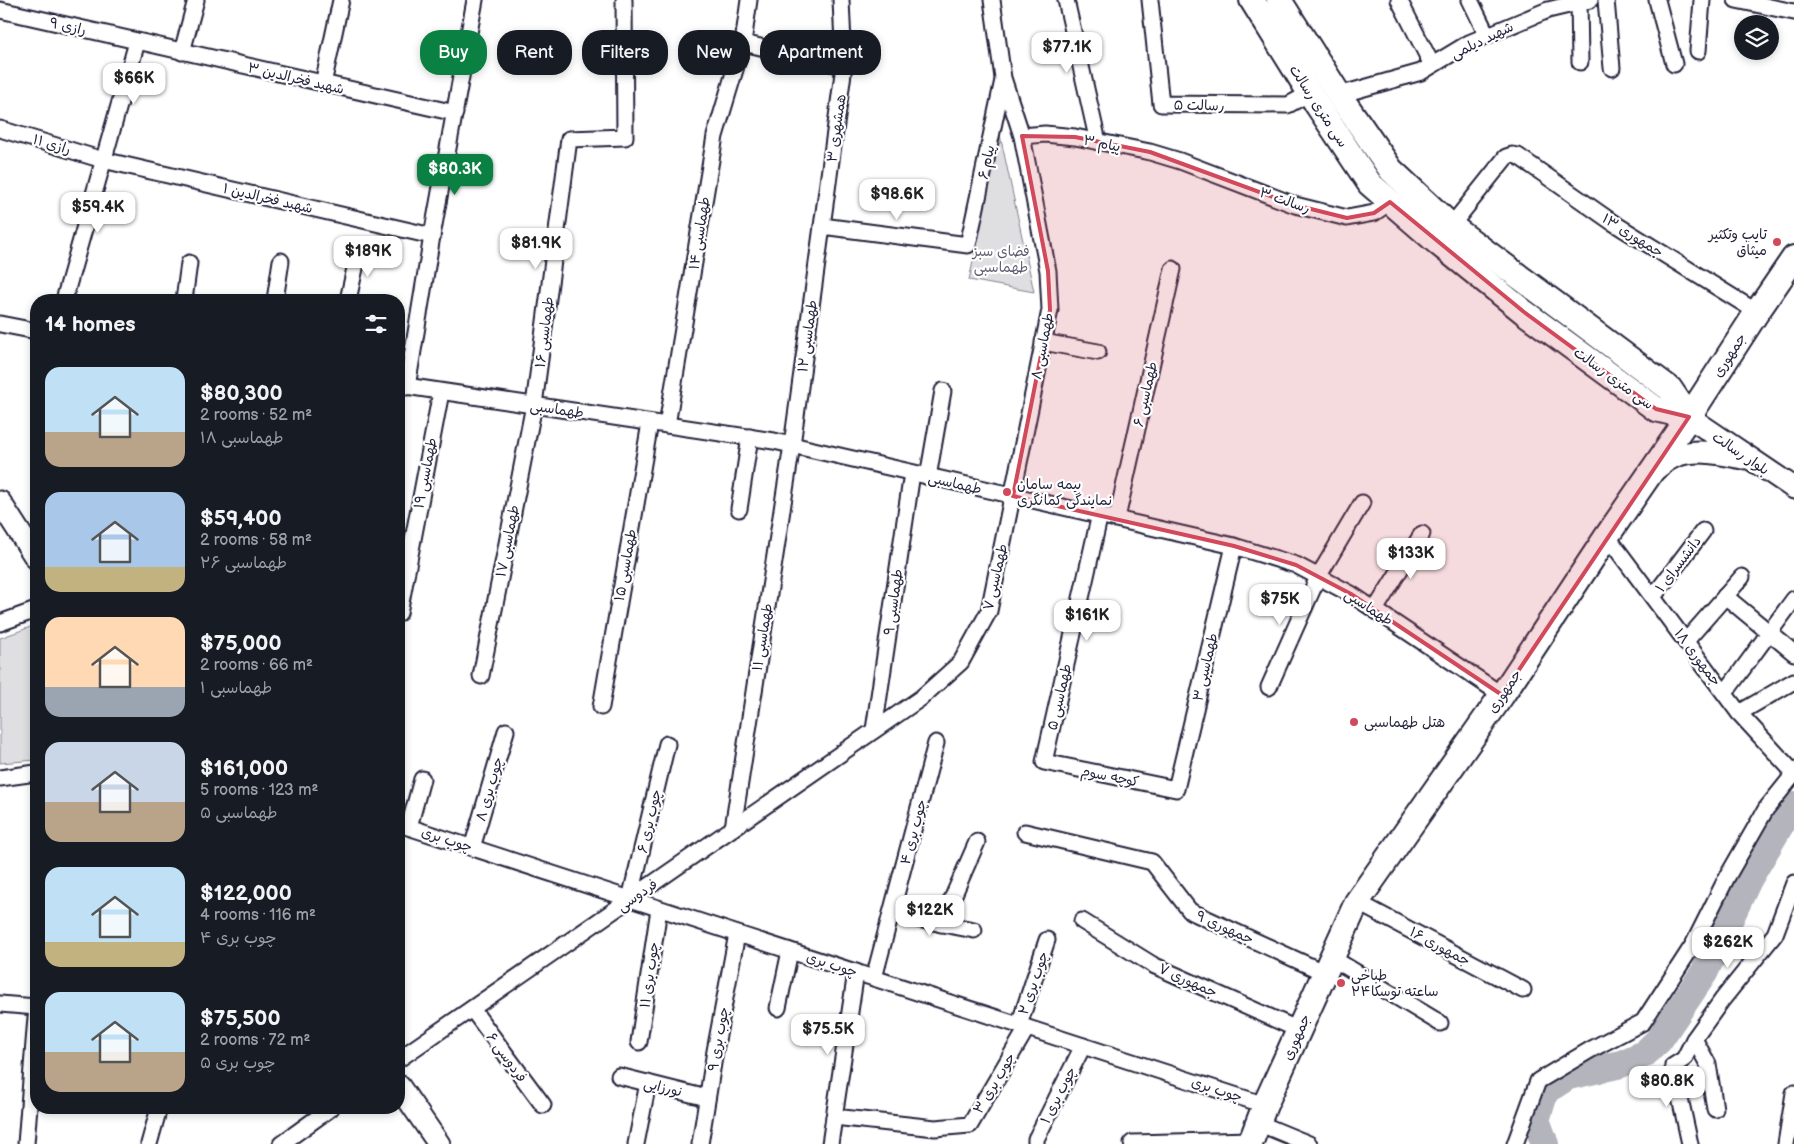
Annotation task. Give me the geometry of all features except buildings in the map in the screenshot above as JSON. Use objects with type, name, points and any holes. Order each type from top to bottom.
[{"type":"main road","name":"سی متری رسالت","points":[[1252,0],[1370,184],[1438,243],[1524,312],[1656,409],[1689,417]]},
{"type":"main road","name":"سی متری رسالت","points":[[1279,0],[1339,95],[1391,170],[1451,226],[1670,389],[1689,417]]},
{"type":"main road","name":"جمهوری","points":[[1256,1128],[1357,902],[1502,695],[1794,258]]},
{"type":"main road","name":"بلوار رسالت","points":[[1689,417],[1794,488]]},
{"type":"main road","points":[[1652,472],[1674,457],[1690,452],[1722,454],[1751,459]]},
{"type":"main road","points":[[0,502],[30,548]]},
{"type":"main road","points":[[0,507],[19,529]]},
{"type":"main road","points":[[405,1095],[439,1144]]},
{"type":"street","points":[[182,52],[196,0]]},
{"type":"street","points":[[323,84],[341,0]]},
{"type":"street","points":[[405,376],[475,0]]},
{"type":"street","name":"۱۶ طهماسبی","points":[[534,406],[569,139],[625,137],[624,0]]},
{"type":"street","name":"۱۴ طهماسبی","points":[[744,30],[749,0]]},
{"type":"street","name":"۳ همشهری","points":[[842,0],[843,30]]},
{"type":"street","points":[[992,0],[1003,78]]},
{"type":"street","points":[[1066,0],[1098,142]]},
{"type":"street","name":"۵ رسالت","points":[[1150,0],[1161,104],[1288,105],[1310,93]]},
{"type":"street","points":[[1399,0],[1432,65]]},
{"type":"street","points":[[1470,0],[1487,35]]},
{"type":"street","points":[[1606,0],[1612,68]]},
{"type":"street","points":[[1657,0],[1674,64]]},
{"type":"street","points":[[1698,52],[1702,0]]},
{"type":"street","points":[[1737,0],[1794,12]]},
{"type":"street","points":[[1580,62],[1583,1]]},
{"type":"street","name":"شهید دیلمی","points":[[1339,95],[1421,72],[1469,43],[1487,35],[1548,10],[1583,1]]},
{"type":"street","name":"رازی ۹","points":[[0,10],[137,42]]},
{"type":"street","points":[[66,294],[137,42]]},
{"type":"street","name":"۳ شهید فخرالدین","points":[[137,42],[455,113]]},
{"type":"street","name":"۱۴ طهماسبی","points":[[667,425],[715,136],[733,75]]},
{"type":"street","name":"۳ همشهری","points":[[822,226],[843,75]]},
{"type":"street","name":"۸ طهماسبی","points":[[1003,78],[1022,136],[1048,271],[1050,310],[1013,496]]},
{"type":"street","name":"۶ پیام","points":[[822,226],[968,246],[1003,78]]},
{"type":"street","name":"رازی ۱۱","points":[[0,129],[103,160]]},
{"type":"street","name":"۳ پیام","points":[[1022,136],[1045,134],[1098,142],[1180,160]]},
{"type":"street","name":"۱۳ جمهوری","points":[[1451,226],[1506,157],[1518,156],[1612,222],[1757,312]]},
{"type":"street","name":"۱ شهید فخرالدین","points":[[103,160],[432,236]]},
{"type":"street","name":"۳ رسالت","points":[[1180,160],[1295,205],[1347,218],[1374,213],[1390,202]]},
{"type":"street","name":"۱۲ طهماسبی","points":[[792,445],[822,226]]},
{"type":"street","points":[[349,294],[359,250]]},
{"type":"street","points":[[276,294],[281,260]]},
{"type":"street","points":[[185,294],[189,263]]},
{"type":"street","name":"۶ طهماسبی","points":[[1117,518],[1173,269]]},
{"type":"street","points":[[0,324],[30,331]]},
{"type":"street","points":[[1043,342],[1098,352]]},
{"type":"street","name":"طهماسبی","points":[[405,386],[750,437],[792,445],[1234,546],[1296,565],[1352,594],[1502,695]]},
{"type":"street","points":[[928,477],[943,391]]},
{"type":"street","name":"۱۹ طهماسبی","points":[[405,581],[441,392]]},
{"type":"street","name":"۱۷ طهماسبی","points":[[481,676],[534,406]]},
{"type":"street","name":"۱۵ طهماسبی","points":[[600,707],[650,423]]},
{"type":"street","points":[[739,510],[750,437]]},
{"type":"street","name":"۱۱ طهماسبی","points":[[733,828],[792,445]]},
{"type":"street","name":"۹ طهماسبی","points":[[874,730],[912,473]]},
{"type":"street","name":"۷ طهماسبی","points":[[874,730],[920,698],[961,662],[989,611],[1013,496]]},
{"type":"street","points":[[1269,687],[1318,577],[1362,504]]},
{"type":"street","name":"۵ طهماسبی","points":[[1044,762],[1100,514]]},
{"type":"street","name":"۱ دانشسرای","points":[[1653,597],[1703,531]]},
{"type":"street","points":[[1375,610],[1422,534]]},
{"type":"street","name":"جمهوری ۱۸","points":[[1607,536],[1739,712],[1794,773]]},
{"type":"street","name":"۳ طهماسبی","points":[[1176,789],[1234,546]]},
{"type":"street","points":[[1686,641],[1742,577]]},
{"type":"street","points":[[1726,596],[1794,654]]},
{"type":"street","points":[[1725,693],[1794,599]]},
{"type":"street","points":[[0,623],[30,612]]},
{"type":"street","points":[[1739,712],[1794,681]]},
{"type":"street","name":"فردوسی","points":[[405,1055],[874,730]]},
{"type":"street","name":"۸ چوب بری","points":[[472,848],[506,731]]},
{"type":"street","name":"۴ چوب بری","points":[[874,978],[936,743]]},
{"type":"street","name":"۶ چوب بری","points":[[630,899],[667,744]]},
{"type":"street","name":"کوچه سوم","points":[[1044,762],[1176,789]]},
{"type":"street","points":[[1516,1144],[1538,1082],[1590,1050],[1643,1022],[1693,945],[1727,877],[1766,808],[1794,773]]},
{"type":"street","points":[[0,778],[30,774]]},
{"type":"street","points":[[405,823],[422,778]]},
{"type":"street","name":"چوب بری","points":[[405,826],[1083,1046],[1256,1128],[1309,1144]]},
{"type":"street","name":"۹ جمهوری","points":[[1025,832],[1152,862],[1190,911],[1329,965],[1440,1023]]},
{"type":"street","points":[[941,924],[976,842]]},
{"type":"street","points":[[1690,1144],[1673,1066],[1684,1059],[1694,1040],[1722,1000],[1775,934],[1794,883]]},
{"type":"street","name":"۱۶ جمهوری","points":[[1357,902],[1523,990]]},
{"type":"street","name":"۱۱ چوب بری","points":[[640,1042],[659,908]]},
{"type":"street","points":[[891,914],[974,930]]},
{"type":"street","name":"۷ جمهوری","points":[[1082,921],[1153,965],[1299,1030]]},
{"type":"street","name":"۹ چوب بری","points":[[700,1144],[737,934]]},
{"type":"street","name":"۲ چوب بری","points":[[1023,1026],[1048,940]]},
{"type":"street","points":[[778,1008],[790,951]]},
{"type":"street","points":[[830,1144],[856,972]]},
{"type":"street","points":[[0,1004],[30,1006]]},
{"type":"street","name":"فردوسی ۶","points":[[472,1009],[543,1105]]},
{"type":"street","name":"۳ چوب بری","points":[[834,1118],[935,1128],[970,1125],[1023,1026]]},
{"type":"street","points":[[1694,1040],[1708,1064],[1715,1108]]},
{"type":"street","name":"۱ چوب بری","points":[[1036,1144],[1036,1139],[1083,1046]]},
{"type":"street","name":"نورزایی","points":[[619,1076],[708,1098]]},
{"type":"street","points":[[636,1144],[648,1083]]},
{"type":"street","points":[[26,1144],[30,1093]]},
{"type":"street","points":[[1786,1144],[1794,1093]]},
{"type":"street","points":[[149,1144],[157,1114]]},
{"type":"street","points":[[281,1144],[324,1114]]},
{"type":"street","points":[[1132,1143],[1256,1128]]},
{"type":"highlighted area","points":[[1022,136],[1075,137],[1150,152],[1295,205],[1347,218],[1374,213],[1390,202],[1524,312],[1656,409],[1689,417],[1502,695],[1351,594],[1296,565],[1234,546],[1013,496],[1050,310],[1048,271]]},
{"type":"green space","name":"فضای سبز طهماسبی","points":[[1000,135],[1034,292],[969,280]]},
{"type":"green space","points":[[30,627],[30,760],[0,763],[0,638]]},
{"type":"waterway","points":[[1545,1144],[1536,1120],[1545,1091],[1568,1076],[1621,1064],[1644,1054],[1659,1040],[1704,973],[1748,880],[1794,805]]},
{"type":"place","name":"تایپ وتکثیر میثاق","points":[[1777,242]]},
{"type":"place","name":"بیمه سامان نمایندگی کمانگری","points":[[1007,492]]},
{"type":"place","name":"هتل طهماسبی","points":[[1354,722]]},
{"type":"place","name":"طباخی ۲۴ساعته توسکا","points":[[1341,983]]}]
